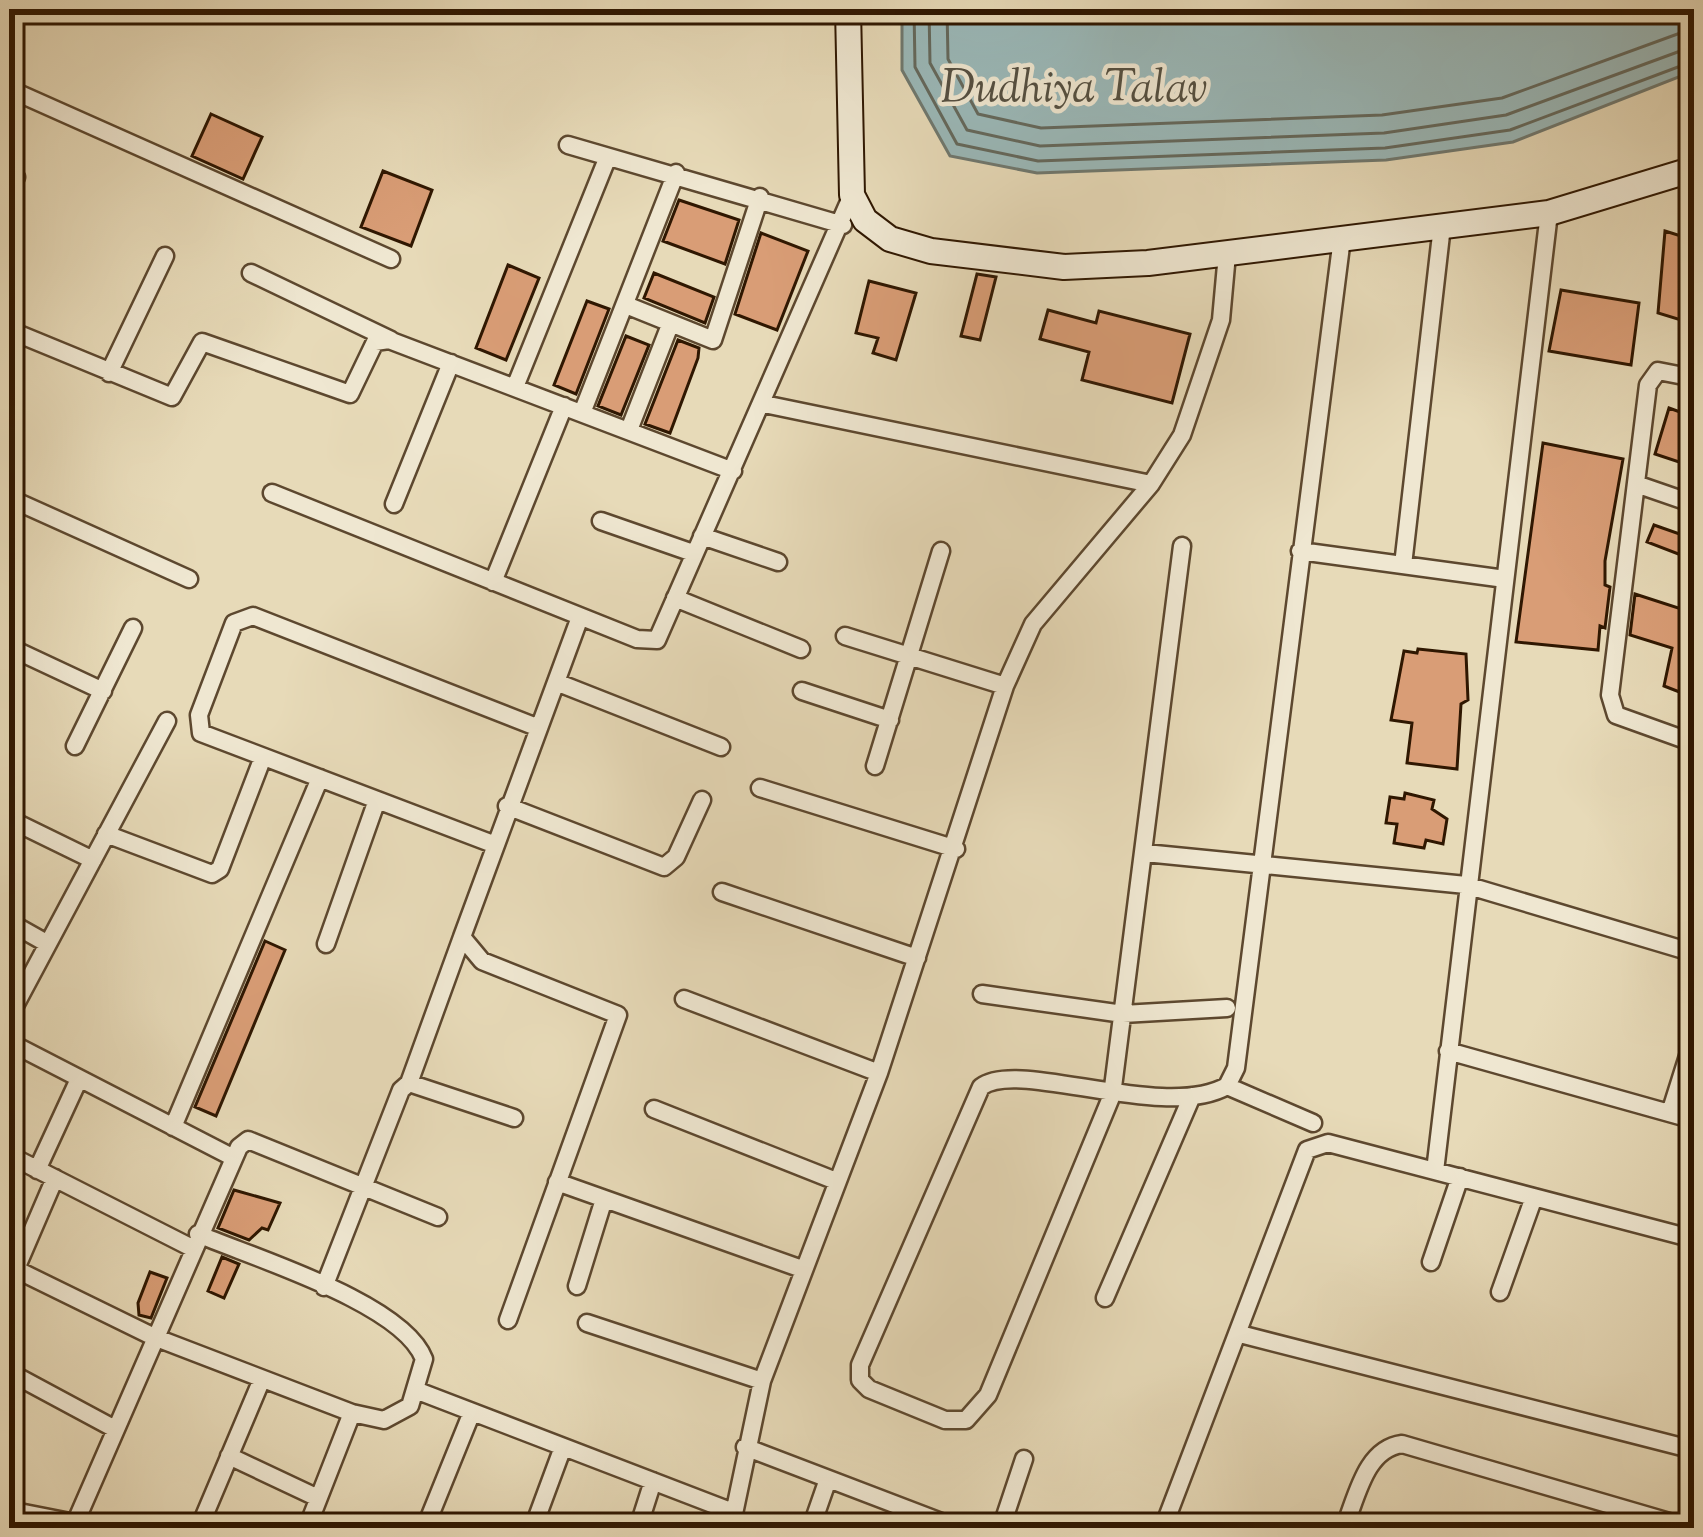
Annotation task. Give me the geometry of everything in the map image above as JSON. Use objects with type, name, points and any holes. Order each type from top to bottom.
[{"type":"main road","points":[[848,9],[853,195],[865,220],[890,239],[911,245],[1064,267],[1227,254],[1550,213],[1694,169]]},
{"type":"main road","points":[[864,9],[862,100],[870,196],[881,217],[911,245]]},
{"type":"street","points":[[9,89],[391,259]]},
{"type":"street","points":[[568,145],[760,197],[843,225]]},
{"type":"street","points":[[515,388],[607,159]]},
{"type":"street","points":[[493,582],[626,304],[676,173]]},
{"type":"street","points":[[272,493],[648,643],[657,640],[853,195]]},
{"type":"street","points":[[626,304],[713,340],[760,197]]},
{"type":"street","points":[[1435,1171],[1550,213]]},
{"type":"street","points":[[1403,565],[1442,226]]},
{"type":"street","points":[[1227,1086],[1244,1041],[1258,861],[1342,238]]},
{"type":"street","points":[[418,1391],[653,1481],[732,1520],[762,1381],[879,1073],[956,849],[1005,686],[1033,624],[1151,484],[1182,435],[1221,320],[1227,254]]},
{"type":"street","points":[[109,373],[165,256]]},
{"type":"street","points":[[251,273],[395,342],[733,471]]},
{"type":"street","points":[[629,430],[670,325]]},
{"type":"street","points":[[9,330],[172,397],[196,349],[208,342],[350,394],[375,343],[395,342]]},
{"type":"street","points":[[394,504],[451,364]]},
{"type":"street","points":[[1694,378],[1665,371],[1653,375],[1611,708],[1616,716],[1694,743]]},
{"type":"street","points":[[764,404],[1151,484]]},
{"type":"street","points":[[1636,484],[1694,504]]},
{"type":"street","points":[[9,498],[190,579]]},
{"type":"street","points":[[601,521],[693,554]]},
{"type":"street","points":[[702,536],[778,562]]},
{"type":"street","points":[[1182,546],[1112,1095],[977,1410],[966,1420],[945,1420],[869,1390],[860,1379],[862,1353],[981,1087],[1004,1077],[1112,1095],[1192,1096],[1227,1086],[1313,1123]]},
{"type":"street","points":[[875,766],[941,551]]},
{"type":"street","points":[[1300,551],[1505,579]]},
{"type":"street","points":[[675,598],[801,649]]},
{"type":"street","points":[[493,844],[197,729],[234,622],[245,615],[539,728]]},
{"type":"street","points":[[324,1287],[401,1090],[409,1083],[580,617]]},
{"type":"street","points":[[75,746],[133,628]]},
{"type":"street","points":[[845,636],[1005,686]]},
{"type":"street","points":[[9,647],[103,691]]},
{"type":"street","points":[[556,682],[721,746]]},
{"type":"street","points":[[802,692],[890,720]]},
{"type":"street","points":[[9,1017],[166,721]]},
{"type":"street","points":[[106,834],[212,874],[220,868],[263,757]]},
{"type":"street","points":[[173,1127],[320,778]]},
{"type":"street","points":[[760,788],[956,849]]},
{"type":"street","points":[[326,944],[377,800]]},
{"type":"street","points":[[507,806],[664,867],[676,857],[702,800]]},
{"type":"street","points":[[9,819],[93,860]]},
{"type":"street","points":[[1145,853],[1466,885],[1694,952]]},
{"type":"street","points":[[722,892],[917,958]]},
{"type":"street","points":[[9,922],[48,944]]},
{"type":"street","points":[[462,937],[482,961],[617,1015],[508,1320]]},
{"type":"street","points":[[982,994],[1123,1014],[1227,1008]]},
{"type":"street","points":[[685,999],[879,1073]]},
{"type":"street","points":[[1670,1113],[1694,1037]]},
{"type":"street","points":[[9,1042],[234,1158]]},
{"type":"street","points":[[1448,1051],[1694,1120]]},
{"type":"street","points":[[38,1170],[79,1078]]},
{"type":"street","points":[[409,1083],[514,1118]]},
{"type":"street","points":[[1105,1298],[1192,1096]]},
{"type":"street","points":[[654,1109],[836,1181]]},
{"type":"street","points":[[9,1510],[74,1525],[239,1148],[256,1139],[438,1216]]},
{"type":"street","points":[[1163,1528],[1307,1150],[1328,1144],[1694,1239]]},
{"type":"street","points":[[9,1155],[195,1241],[324,1287],[410,1334],[424,1359],[410,1406],[384,1420],[352,1413],[154,1337],[11,1273],[55,1178]]},
{"type":"street","points":[[1430,1262],[1460,1177]]},
{"type":"street","points":[[557,1182],[802,1269]]},
{"type":"street","points":[[1500,1292],[1534,1197]]},
{"type":"street","points":[[577,1286],[604,1199]]},
{"type":"street","points":[[587,1323],[762,1381]]},
{"type":"street","points":[[1240,1334],[1694,1450]]},
{"type":"street","points":[[9,1372],[115,1429]]},
{"type":"street","points":[[199,1528],[262,1378]]},
{"type":"street","points":[[425,1528],[472,1412]]},
{"type":"street","points":[[307,1528],[352,1413]]},
{"type":"street","points":[[1344,1528],[1373,1458],[1385,1446],[1402,1444],[1690,1528]]},
{"type":"street","points":[[533,1528],[563,1447]]},
{"type":"street","points":[[745,1447],[826,1482],[957,1528]]},
{"type":"street","points":[[229,1456],[318,1498]]},
{"type":"street","points":[[1001,1528],[1024,1459]]},
{"type":"street","points":[[638,1528],[653,1481]]},
{"type":"street","points":[[811,1528],[826,1482]]},
{"type":"water","name":"Dudhiya Talav","points":[[902,9],[1694,9],[1694,71],[1513,142],[1386,160],[1037,173],[950,156],[902,70]]},
{"type":"building","points":[[211,114],[262,137],[243,179],[192,156]]},
{"type":"building","points":[[383,171],[432,190],[411,246],[361,227]]},
{"type":"building","points":[[679,200],[739,220],[725,264],[663,241]]},
{"type":"building","points":[[1665,231],[1694,240],[1694,324],[1658,313]]},
{"type":"building","points":[[761,233],[808,251],[777,330],[735,314]]},
{"type":"building","points":[[508,265],[539,278],[506,360],[476,348]]},
{"type":"building","points":[[654,273],[714,297],[705,323],[644,298]]},
{"type":"building","points":[[977,274],[996,277],[980,340],[961,336]]},
{"type":"building","points":[[869,281],[916,293],[896,360],[873,353],[878,338],[856,333]]},
{"type":"building","points":[[1561,290],[1639,303],[1631,365],[1549,351]]},
{"type":"building","points":[[587,301],[609,309],[576,394],[554,385]]},
{"type":"building","points":[[1048,310],[1096,323],[1099,311],[1190,334],[1172,403],[1082,380],[1089,352],[1040,339]]},
{"type":"building","points":[[626,336],[649,345],[621,415],[598,406]]},
{"type":"building","points":[[678,340],[699,348],[670,433],[645,424]]},
{"type":"building","points":[[1669,408],[1694,417],[1694,467],[1655,454]]},
{"type":"building","points":[[1543,443],[1623,459],[1605,561],[1605,585],[1610,587],[1598,650],[1516,642]]},
{"type":"building","points":[[1654,525],[1694,539],[1694,560],[1647,542]]},
{"type":"building","points":[[1635,594],[1694,613],[1694,660],[1682,693],[1664,686],[1672,648],[1630,635]]},
{"type":"building","points":[[1418,649],[1466,654],[1468,700],[1461,704],[1457,769],[1407,763],[1412,723],[1391,720],[1404,651],[1417,653]]},
{"type":"building","points":[[1405,793],[1434,800],[1432,809],[1447,819],[1443,844],[1426,840],[1424,848],[1394,843],[1397,824],[1386,823],[1390,797],[1404,799]]},
{"type":"building","points":[[265,941],[285,950],[216,1116],[195,1107]]},
{"type":"building","points":[[234,1190],[280,1203],[268,1230],[262,1228],[249,1240],[218,1228]]},
{"type":"building","points":[[222,1257],[239,1264],[224,1298],[208,1291]]},
{"type":"building","points":[[150,1272],[167,1278],[151,1318],[139,1315],[138,1303]]}]
